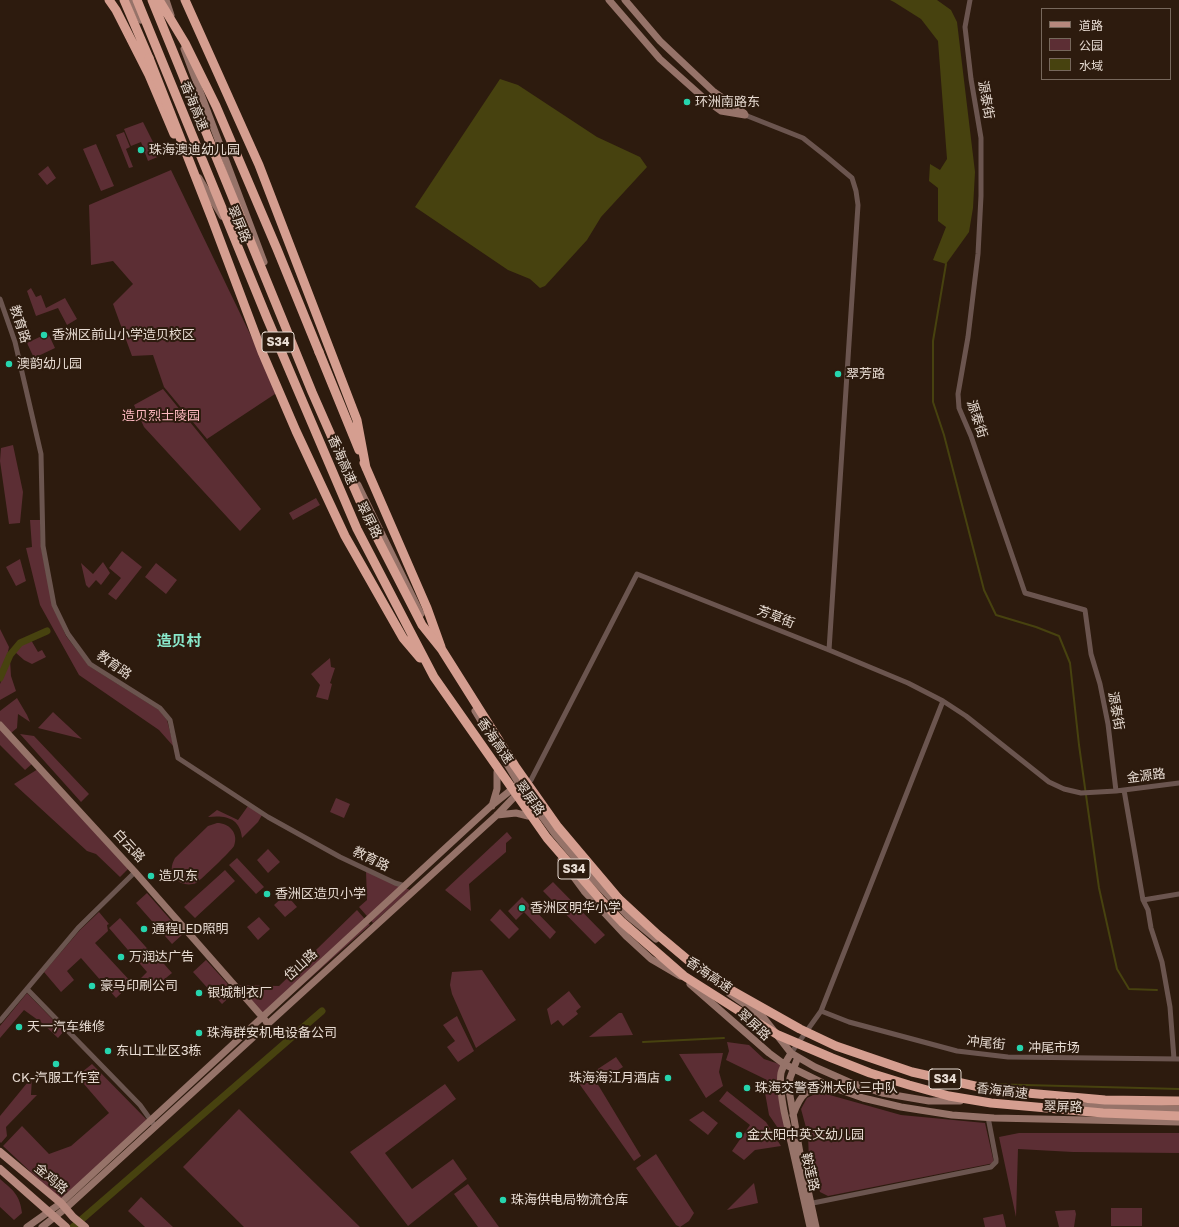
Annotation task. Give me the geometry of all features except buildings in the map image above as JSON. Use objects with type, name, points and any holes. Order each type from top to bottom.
[{"type":"highway","points":[[109,0],[120,16],[146,68],[178,142]]},
{"type":"highway","points":[[124,0],[149,58],[262,352],[296,431],[345,536],[403,638],[434,677]]},
{"type":"highway","name":"香海高速","points":[[137,0],[267,318],[357,529],[434,677],[547,838],[600,900],[622,922],[684,976],[778,1035],[863,1071],[909,1086],[990,1104],[1103,1113],[1179,1116]]},
{"type":"highway","name":"香海高速","points":[[152,0],[312,392],[358,497],[422,625],[442,650],[515,766],[558,828],[618,898],[658,935],[695,966],[729,990],[800,1029],[836,1046],[912,1072],[993,1090],[1104,1100],[1179,1101]]},
{"type":"highway","points":[[160,0],[185,43],[222,120],[277,249],[366,468],[427,608],[442,650]]},
{"type":"highway","points":[[184,0],[259,165],[357,420],[366,468]]},
{"type":"main road","name":"翠屏路","points":[[132,0],[293,384],[342,491],[407,622],[440,680],[514,798],[584,891],[627,937],[651,959],[686,980],[769,1054],[793,1069],[829,1086],[880,1103],[952,1115],[1179,1122]]},
{"type":"main road","name":"翠屏路","points":[[166,0],[294,345],[353,477],[447,664],[520,786],[554,833],[591,877],[628,916],[693,968],[763,1017],[795,1055],[815,1067],[849,1082],[882,1093],[929,1101],[1001,1102],[1102,1108],[1179,1109]]},
{"type":"main road","points":[[609,0],[660,59],[707,101],[721,111],[746,115]]},
{"type":"main road","points":[[625,0],[660,41],[713,91],[746,115]]},
{"type":"main road","points":[[178,142],[225,221]]},
{"type":"main road","name":"白云路","points":[[0,725],[135,872],[268,1024]]},
{"type":"main road","points":[[492,806],[497,789],[497,772]]},
{"type":"main road","name":"岱山路","points":[[153,1123],[262,1017],[492,806],[510,791],[520,786]]},
{"type":"main road","name":"岱山路","points":[[27,1227],[51,1214],[63,1205],[153,1123],[268,1024],[497,815],[514,798],[520,786]]},
{"type":"main road","points":[[497,815],[516,812],[528,816]]},
{"type":"main road","name":"鞍莲路","points":[[795,1055],[784,1064],[781,1073],[781,1092],[784,1111],[808,1204],[816,1227]]},
{"type":"main road","name":"鞍莲路","points":[[795,1055],[789,1090],[808,1204],[810,1227]]},
{"type":"main road","points":[[793,1116],[798,1102],[808,1090],[829,1086]]},
{"type":"main road","points":[[880,1103],[882,1093]]},
{"type":"main road","name":"金鸡路","points":[[0,1152],[63,1205],[73,1217],[85,1227]]},
{"type":"main road","name":"金鸡路","points":[[0,1169],[64,1225]]},
{"type":"main road","name":"岱山路","points":[[42,1227],[51,1214]]},
{"type":"street","name":"源泰街","points":[[970,0],[966,27],[971,79],[981,138],[981,196],[978,254],[968,337],[958,394],[959,408],[971,436],[1025,592],[1085,610],[1092,654],[1108,724],[1116,791]]},
{"type":"street","points":[[746,115],[802,138],[852,178],[856,191],[858,205],[829,650]]},
{"type":"street","name":"教育路","points":[[0,299],[15,342],[41,454],[43,546],[54,605],[68,634],[90,664],[160,708],[170,720],[178,758],[268,817],[299,835],[395,883],[405,886]]},
{"type":"street","name":"芳草街","points":[[520,786],[531,780],[637,574],[908,683],[943,701],[966,716],[1049,782],[1064,789],[1081,793],[1116,791]]},
{"type":"street","points":[[795,1055],[821,1011],[943,701]]},
{"type":"street","name":"金源路","points":[[1116,791],[1179,783]]},
{"type":"street","points":[[1124,790],[1143,900],[1148,910],[1151,928],[1162,962],[1170,1007],[1176,1060]]},
{"type":"street","points":[[0,1021],[78,928],[135,872]]},
{"type":"street","points":[[1143,900],[1179,894]]},
{"type":"street","points":[[27,989],[140,1105],[153,1123]]},
{"type":"street","name":"冲尾街","points":[[821,1011],[849,1022],[956,1051],[1008,1057],[1176,1060]]},
{"type":"street","points":[[808,1204],[990,1167],[996,1162],[996,1159],[988,1117]]},
{"type":"green space","points":[[143,122],[160,156],[148,161],[141,142],[131,146],[124,129]]},
{"type":"green space","points":[[124,132],[130,147],[126,149],[133,167],[129,168],[116,135]]},
{"type":"green space","points":[[96,144],[114,186],[101,191],[83,149]]},
{"type":"green space","points":[[48,166],[56,178],[47,185],[38,174]]},
{"type":"green space","points":[[171,170],[278,392],[207,439],[164,387],[153,355],[132,356],[113,304],[133,284],[113,261],[91,265],[89,205]]},
{"type":"green space","points":[[31,288],[36,297],[41,295],[46,308],[65,298],[77,319],[67,325],[58,308],[36,316],[27,291]]},
{"type":"green space","points":[[48,333],[55,348],[34,358],[27,343]]},
{"type":"green space","name":"造贝烈士陵园","points":[[163,389],[261,509],[240,531],[144,427],[134,405]]},
{"type":"green space","points":[[13,445],[23,492],[20,523],[9,524],[0,461],[1,448]]},
{"type":"green space","points":[[316,498],[320,505],[293,520],[289,513]]},
{"type":"green space","points":[[30,520],[40,520],[41,546],[52,603],[66,636],[89,666],[159,710],[167,720],[174,747],[159,730],[79,675],[40,605],[26,548],[32,547]]},
{"type":"green space","points":[[122,551],[142,567],[116,600],[108,594],[121,578],[109,568]]},
{"type":"green space","points":[[20,559],[26,581],[16,586],[6,567]]},
{"type":"green space","points":[[103,562],[110,573],[101,585],[96,580],[89,588],[86,585],[81,563],[93,574]]},
{"type":"green space","points":[[156,563],[177,580],[166,594],[145,577]]},
{"type":"green space","points":[[0,629],[9,647],[7,656],[0,671]]},
{"type":"green space","points":[[31,640],[38,652],[42,650],[46,657],[32,664],[24,660],[15,652],[22,644]]},
{"type":"green space","points":[[330,658],[331,667],[335,668],[330,683],[332,684],[328,700],[316,697],[320,685],[311,674]]},
{"type":"green space","points":[[10,660],[11,676],[16,691],[0,700],[0,684]]},
{"type":"green space","points":[[17,698],[30,722],[18,714],[17,728],[11,733],[0,721],[0,711]]},
{"type":"green space","points":[[53,712],[82,739],[38,728]]},
{"type":"green space","points":[[0,728],[33,763],[25,770],[0,745]]},
{"type":"green space","points":[[20,734],[34,736],[89,794],[81,802]]},
{"type":"green space","points":[[38,769],[129,868],[120,877],[96,854],[87,851],[14,784]]},
{"type":"green space","points":[[336,798],[350,804],[344,818],[330,812]]},
{"type":"green space","points":[[248,806],[262,815],[258,822],[242,838],[241,831],[231,819],[226,817],[208,817],[217,810],[238,820]]},
{"type":"green space","points":[[221,823],[232,830],[235,837],[234,846],[204,877],[196,883],[185,884],[178,881],[172,871],[175,858],[208,826]]},
{"type":"green space","points":[[507,832],[512,838],[506,843],[506,852],[469,884],[471,911],[445,890]]},
{"type":"green space","points":[[268,849],[280,862],[268,873],[257,860]]},
{"type":"green space","points":[[237,858],[264,887],[256,894],[229,865]]},
{"type":"green space","points":[[225,870],[235,881],[195,918],[184,907]]},
{"type":"green space","points":[[366,871],[410,890],[373,923],[359,907],[367,900]]},
{"type":"green space","points":[[553,882],[605,935],[595,944],[543,891]]},
{"type":"green space","points":[[147,893],[183,934],[172,944],[136,903]]},
{"type":"green space","points":[[286,894],[297,907],[285,917],[274,905]]},
{"type":"green space","points":[[522,897],[556,932],[550,939],[524,912],[516,920],[508,911]]},
{"type":"green space","points":[[500,909],[519,929],[509,939],[490,920]]},
{"type":"green space","points":[[357,910],[370,925],[265,1018],[235,985],[279,986]]},
{"type":"green space","points":[[99,912],[109,924],[107,925],[108,931],[95,943],[132,983],[116,998],[81,958],[67,971],[74,980],[61,992],[44,972],[80,930]]},
{"type":"green space","points":[[259,917],[270,929],[258,940],[247,927]]},
{"type":"green space","points":[[120,918],[153,955],[157,956],[172,973],[150,991],[140,979],[147,972],[109,928]]},
{"type":"green space","points":[[206,960],[235,992],[222,1004],[193,972]]},
{"type":"green space","points":[[482,970],[516,1020],[476,1048],[452,994],[450,985],[452,972]]},
{"type":"green space","points":[[569,991],[581,1007],[576,1011],[578,1014],[563,1026],[558,1020],[551,1025],[547,1009]]},
{"type":"green space","points":[[27,993],[64,1031],[58,1038],[42,1023],[24,1010],[0,1038],[0,1026]]},
{"type":"green space","points":[[619,1013],[622,1013],[633,1035],[589,1037]]},
{"type":"green space","points":[[457,1016],[474,1051],[458,1062],[447,1047],[455,1041],[443,1025]]},
{"type":"green space","points":[[727,1042],[749,1045],[764,1059],[785,1066],[781,1082],[793,1150],[769,1115],[764,1087],[767,1080],[726,1060],[729,1051]]},
{"type":"green space","points":[[723,1053],[719,1072],[723,1086],[706,1098],[679,1054]]},
{"type":"green space","points":[[616,1057],[623,1067],[597,1083],[641,1156],[634,1161],[578,1082]]},
{"type":"green space","points":[[92,1064],[148,1121],[63,1202],[3,1146],[22,1126],[49,1154],[71,1146],[109,1113],[77,1076]]},
{"type":"green space","points":[[32,1077],[31,1095],[37,1095],[6,1127],[7,1136],[1,1143],[0,1116]]},
{"type":"green space","points":[[445,1084],[456,1099],[385,1153],[412,1189],[453,1159],[467,1179],[408,1226],[350,1152]]},
{"type":"green space","points":[[727,1091],[766,1122],[781,1146],[755,1150],[744,1160],[732,1151],[750,1125],[719,1101]]},
{"type":"green space","points":[[819,1092],[901,1115],[985,1123],[994,1163],[828,1196],[820,1192],[809,1161],[808,1135],[801,1109],[807,1098]]},
{"type":"green space","points":[[239,1109],[360,1227],[244,1227],[183,1167]]},
{"type":"green space","points":[[703,1111],[718,1123],[708,1135],[689,1120]]},
{"type":"green space","points":[[1019,1133],[1179,1133],[1179,1153],[1073,1152],[1018,1149],[1016,1217],[999,1137]]},
{"type":"green space","points":[[656,1154],[694,1213],[689,1221],[680,1227],[676,1225],[636,1168]]},
{"type":"green space","points":[[0,1179],[15,1193],[20,1202],[22,1213],[14,1220],[0,1207]]},
{"type":"green space","points":[[754,1183],[758,1203],[727,1210]]},
{"type":"green space","points":[[468,1184],[499,1227],[478,1227],[454,1194]]},
{"type":"green space","points":[[141,1197],[173,1227],[145,1227],[128,1211]]},
{"type":"green space","points":[[1111,1208],[1142,1208],[1142,1226],[1111,1226]]},
{"type":"green space","points":[[1075,1210],[1076,1214],[1074,1227],[1059,1227],[1055,1211]]},
{"type":"green space","points":[[1003,1214],[1006,1227],[985,1227],[983,1218]]},
{"type":"water","points":[[890,0],[937,0],[951,10],[957,22],[975,172],[973,208],[969,232],[946,264],[933,260],[946,227],[938,221],[938,188],[929,181],[930,164],[940,170],[947,159],[938,41],[921,19]]},
{"type":"water","points":[[500,79],[518,85],[597,137],[640,157],[647,167],[601,217],[587,240],[545,286],[540,288],[530,279],[508,270],[415,207]]},
{"type":"waterway","points":[[946,264],[933,341],[933,402],[944,435],[984,590],[996,615],[1036,627],[1059,636],[1070,663],[1079,745],[1099,888],[1117,969],[1129,989],[1157,990]]},
{"type":"waterway","points":[[0,678],[10,655],[20,643],[47,631]]},
{"type":"waterway","points":[[73,1227],[322,1011]]},
{"type":"waterway","points":[[643,1042],[724,1038]]},
{"type":"waterway","points":[[986,1084],[1179,1089]]},
{"type":"place","name":"环洲南路东","points":[[687,102]]},
{"type":"place","name":"珠海澳迪幼儿园","points":[[141,150]]},
{"type":"place","name":"香洲区前山小学造贝校区","points":[[44,335]]},
{"type":"place","name":"澳韵幼儿园","points":[[9,364]]},
{"type":"place","name":"翠芳路","points":[[838,374]]},
{"type":"place","name":"造贝东","points":[[151,876]]},
{"type":"place","name":"香洲区造贝小学","points":[[267,894]]},
{"type":"place","name":"香洲区明华小学","points":[[522,908]]},
{"type":"place","name":"通程LED照明","points":[[144,929]]},
{"type":"place","name":"万润达广告","points":[[121,957]]},
{"type":"place","name":"豪马印刷公司","points":[[92,986]]},
{"type":"place","name":"银城制衣厂","points":[[199,993]]},
{"type":"place","name":"天一汽车维修","points":[[19,1027]]},
{"type":"place","name":"珠海群安机电设备公司","points":[[199,1033]]},
{"type":"place","name":"冲尾市场","points":[[1020,1048]]},
{"type":"place","name":"东山工业区3栋","points":[[108,1051]]},
{"type":"place","name":"CK-汽服工作室","points":[[56,1064]]},
{"type":"place","name":"珠海海江月酒店","points":[[668,1078]]},
{"type":"place","name":"珠海交警香洲大队三中队","points":[[747,1088]]},
{"type":"place","name":"金太阳中英文幼儿园","points":[[739,1135]]},
{"type":"place","name":"珠海供电局物流仓库","points":[[503,1200]]},
{"type":"district","name":"造贝村","points":[[179,641]]}]
